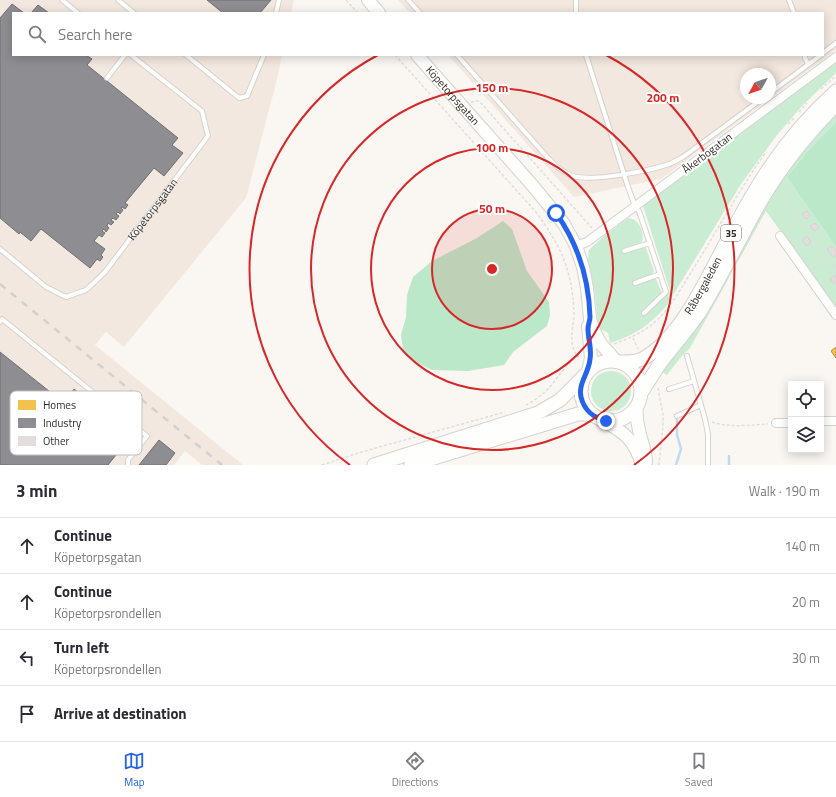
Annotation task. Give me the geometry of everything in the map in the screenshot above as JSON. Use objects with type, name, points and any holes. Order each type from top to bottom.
[{"type":"main road","name":"Råbergaleden","points":[[619,362],[638,361],[650,355],[670,335],[700,292],[764,176],[799,129],[836,91]]},
{"type":"main road","name":"Råbergaleden","points":[[641,393],[661,362],[700,312],[759,204],[773,182],[798,147],[836,105]]},
{"type":"main road","name":"35","points":[[374,465],[538,413],[560,400],[586,373],[601,362],[619,362]]},
{"type":"main road","points":[[619,362],[630,367],[637,375],[641,393]]},
{"type":"main road","points":[[586,373],[580,389],[582,398],[585,407],[598,418]]},
{"type":"main road","name":"35","points":[[636,407],[641,393]]},
{"type":"main road","points":[[411,465],[578,414],[586,414],[612,421],[621,419],[630,414],[636,407]]},
{"type":"street","points":[[368,0],[379,12]]},
{"type":"street","name":"Köpetorpsgatan","points":[[418,56],[552,208],[568,230],[576,246],[586,278],[590,319],[597,337],[619,362]]},
{"type":"street","name":"Åkerbogatan","points":[[576,246],[587,242],[836,57]]},
{"type":"street","points":[[781,237],[836,315]]},
{"type":"street","name":"Köpetorpsgatan","points":[[586,373],[591,358],[588,327],[590,319]]},
{"type":"street","points":[[636,407],[636,419],[644,445],[646,465]]},
{"type":"street","points":[[598,418],[628,437],[637,449],[642,465]]},
{"type":"street","points":[[824,421],[836,421]]},
{"type":"street","points":[[776,423],[788,422]]},
{"type":"lane","points":[[62,0],[77,12]]},
{"type":"lane","points":[[118,0],[133,12]]},
{"type":"lane","points":[[276,12],[279,0]]},
{"type":"lane","points":[[408,0],[419,12]]},
{"type":"lane","points":[[576,0],[576,12]]},
{"type":"lane","points":[[789,0],[794,12]]},
{"type":"lane","points":[[824,52],[836,43]]},
{"type":"lane","points":[[107,78],[124,56]]},
{"type":"lane","name":"Köpetorpsgatan","points":[[0,249],[46,286],[66,297],[86,290],[105,272],[208,136],[202,112],[131,56]]},
{"type":"lane","points":[[187,56],[239,98],[247,96],[264,56]]},
{"type":"lane","points":[[458,56],[548,158],[559,168],[574,176],[593,178],[624,174],[671,163],[683,157],[755,104]]},
{"type":"lane","points":[[586,56],[624,174],[635,206],[639,211],[666,292],[644,313]]},
{"type":"lane","points":[[805,56],[808,64]]},
{"type":"lane","points":[[776,88],[819,56]]},
{"type":"lane","points":[[624,251],[650,243]]},
{"type":"lane","points":[[635,283],[660,274]]},
{"type":"lane","points":[[0,322],[2,319],[91,391]]},
{"type":"lane","points":[[687,356],[708,434],[708,465]]},
{"type":"lane","points":[[669,389],[694,380]]},
{"type":"lane","points":[[677,416],[701,405]]},
{"type":"lane","points":[[142,432],[147,436],[142,442]]},
{"type":"lane","points":[[128,465],[128,460],[132,455]]},
{"type":"path","points":[[346,0],[357,12]]},
{"type":"path","points":[[396,56],[535,211],[547,226],[561,251],[570,276],[574,315],[572,343],[577,357],[564,368],[543,394],[525,406]]},
{"type":"path","points":[[819,92],[836,76]]},
{"type":"path","points":[[452,119],[473,101],[480,102],[598,234]]},
{"type":"path","points":[[786,127],[809,102]]},
{"type":"path","points":[[609,345],[632,338],[655,322],[668,308],[697,263],[739,192],[766,152]]},
{"type":"path","points":[[782,195],[836,270]]},
{"type":"path","points":[[781,237],[799,218]]},
{"type":"path","points":[[809,276],[825,255]]},
{"type":"path","points":[[632,338],[641,354]]},
{"type":"path","points":[[656,385],[663,414],[659,465]]},
{"type":"path","points":[[322,465],[364,451],[510,410]]},
{"type":"path","points":[[705,419],[717,424],[736,425],[776,423]]},
{"type":"shaded area","points":[[0,0],[294,0],[291,12],[12,12],[12,56],[282,56],[246,198],[124,347],[106,332],[95,345],[243,465],[202,465],[185,451],[174,465],[0,465]]},
{"type":"shaded area","points":[[398,0],[836,0],[836,50],[776,94],[776,68],[740,68],[740,104],[763,104],[661,179],[574,197],[449,56],[824,56],[824,12],[409,12]]},
{"type":"green space","points":[[836,63],[836,73],[802,106],[777,135],[741,184],[667,305],[648,324],[635,333],[610,343],[608,333],[599,328],[598,325],[595,293],[588,261],[589,250],[628,218],[635,220],[638,223],[643,234],[642,242],[622,250],[623,253],[645,247],[654,271],[651,276],[633,283],[634,285],[656,279],[662,293],[642,313],[644,315],[670,291],[643,206]]},
{"type":"green space","points":[[836,113],[836,122],[808,151],[787,177],[836,247],[836,308],[766,211],[690,348],[667,375],[662,372],[701,321],[763,208],[785,175],[808,143]]},
{"type":"green space","points":[[836,122],[836,247],[787,177],[808,151]]},
{"type":"green space","points":[[503,221],[512,229],[527,271],[549,302],[550,315],[547,326],[513,352],[504,365],[468,371],[432,370],[412,360],[403,350],[401,335],[406,317],[407,295],[413,277],[432,261],[477,238]]},
{"type":"green space","points":[[611,371],[619,373],[625,377],[629,383],[631,391],[629,399],[625,405],[619,409],[611,411],[603,409],[597,405],[593,399],[591,391],[593,383],[597,377],[603,373]]},
{"type":"building: Homes","points":[[836,347],[836,358],[831,351]]},
{"type":"building: Industry","points":[[207,0],[271,0],[261,12],[222,12]]},
{"type":"building: Industry","points":[[12,4],[23,12],[12,12],[12,56],[88,56],[92,59],[87,65],[178,138],[172,145],[183,153],[164,176],[154,168],[125,203],[128,205],[125,209],[122,207],[121,208],[123,210],[120,214],[118,212],[116,214],[119,216],[116,220],[113,218],[111,220],[114,222],[111,225],[108,223],[107,226],[109,228],[106,232],[104,229],[102,231],[105,233],[102,237],[99,235],[94,241],[105,249],[101,255],[103,257],[100,261],[97,259],[90,268],[41,229],[31,241],[20,232],[19,234],[0,218],[0,18]]},
{"type":"building: Industry","points":[[38,5],[48,12],[32,12]]},
{"type":"building: Industry","points":[[0,352],[49,391],[10,391],[10,455],[116,455],[108,465],[0,465]]},
{"type":"building: Industry","points":[[159,440],[175,453],[166,465],[139,465]]},
{"type":"building: Other","points":[[807,211],[810,216],[806,219],[802,214]]},
{"type":"building: Other","points":[[815,223],[819,228],[814,231],[810,226]]},
{"type":"building: Other","points":[[807,236],[811,242],[807,246],[802,240]]},
{"type":"building: Other","points":[[832,246],[836,251],[836,254],[833,257],[827,249]]},
{"type":"building: Other","points":[[835,275],[836,282],[834,284],[830,279]]},
{"type":"waterway","points":[[676,465],[681,449],[677,435],[677,420]]},
{"type":"waterway","points":[[729,456],[729,465]]},
{"type":"railway","points":[[0,284],[131,391]]},
{"type":"railway","points":[[142,400],[222,465]]},
{"type":"route","points":[[556,213],[568,230],[578,251],[586,278],[590,319],[588,335],[591,358],[580,389],[583,403],[591,414],[606,421]]}]
